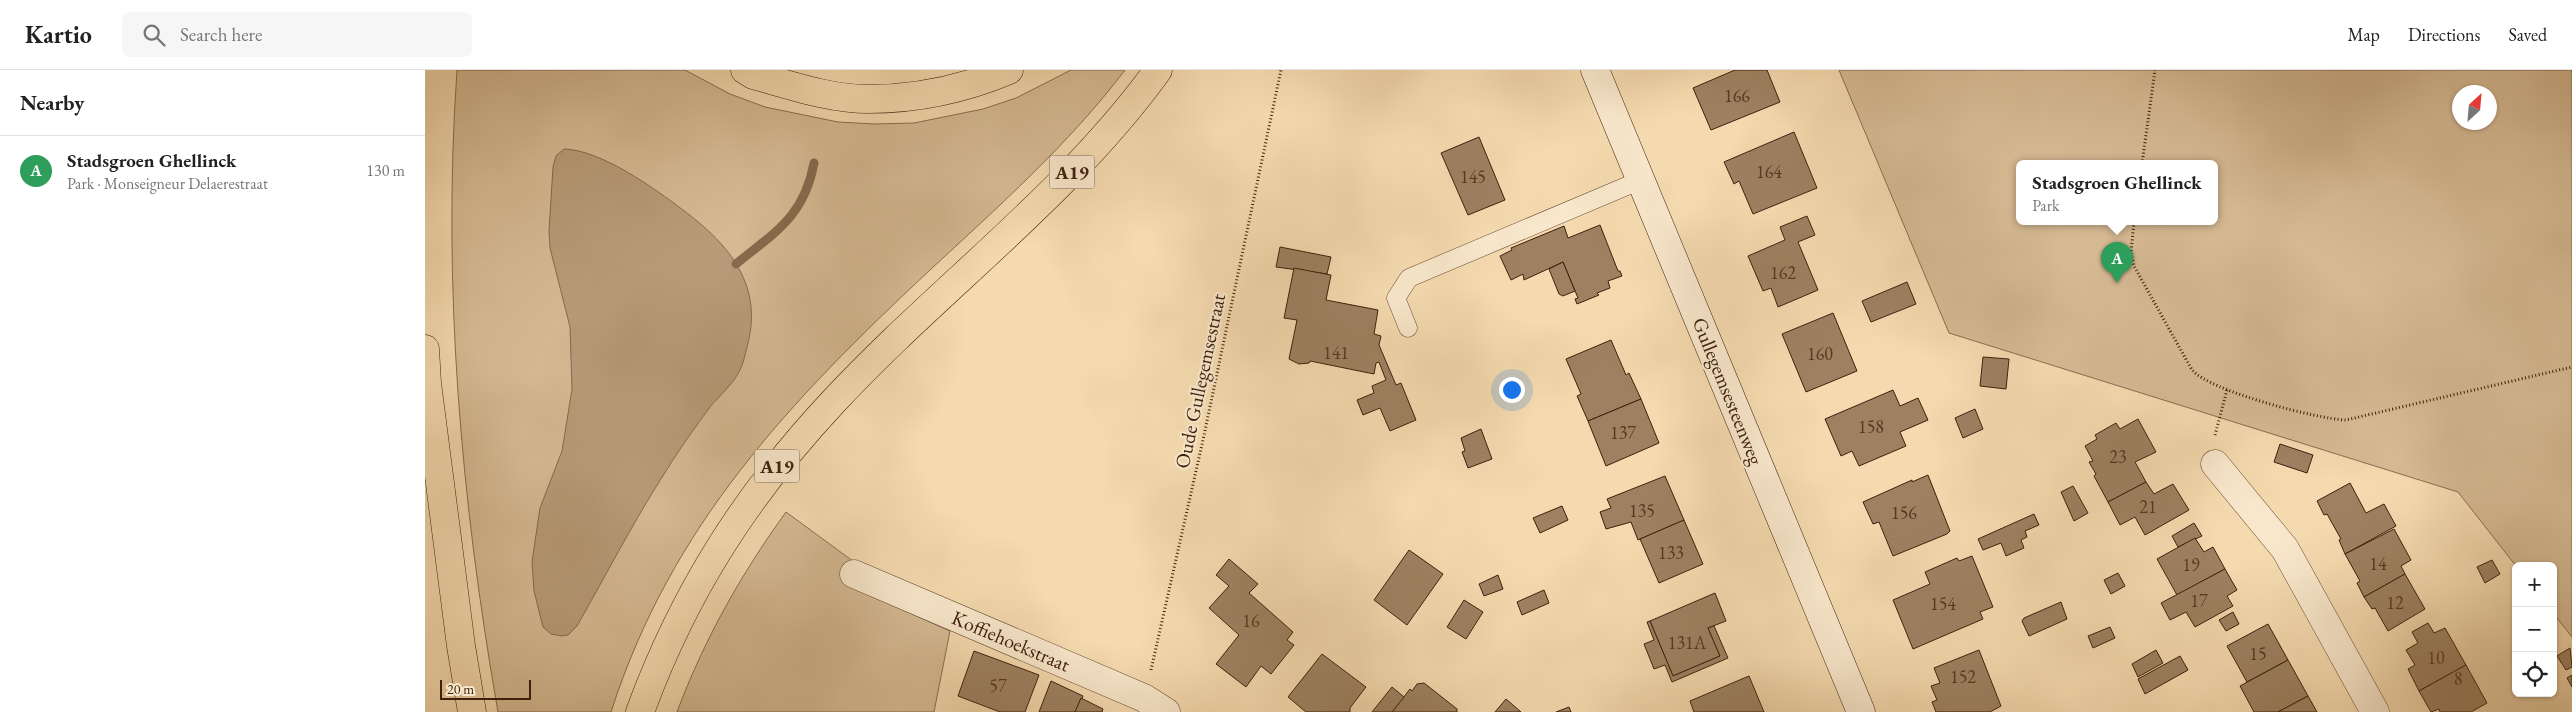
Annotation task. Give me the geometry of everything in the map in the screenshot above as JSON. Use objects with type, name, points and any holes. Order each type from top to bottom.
[{"type":"highway","points":[[745,70],[753,75],[820,93],[867,99],[907,96],[977,83],[1009,70]]},
{"type":"highway","name":"A19","points":[[639,712],[655,671],[700,577],[746,505],[782,460],[834,401],[1049,196],[1108,135],[1158,70]]},
{"type":"highway","points":[[425,349],[427,383],[461,646],[473,712]]},
{"type":"street","name":"Gullegemsesteenweg","points":[[1595,70],[1861,712]]},
{"type":"street","points":[[2215,464],[2285,549],[2375,712]]},
{"type":"street","name":"Koffiehoekstraat","points":[[854,574],[1155,705]]},
{"type":"lane","points":[[1408,328],[1397,298],[1409,278],[1641,180]]},
{"type":"path","name":"Oude Gullegemsestraat","points":[[1155,705],[1203,440],[1281,70]]},
{"type":"path","points":[[2143,160],[2155,70]]},
{"type":"path","points":[[2134,225],[2131,252],[2134,266],[2168,327],[2197,376],[2227,390],[2328,419],[2346,420],[2572,367]]},
{"type":"path","points":[[2215,464],[2215,428],[2227,390]]},
{"type":"shaded area","points":[[457,70],[685,70],[730,94],[765,107],[838,122],[875,124],[914,123],[983,109],[1016,98],[1071,70],[1125,70],[1057,149],[830,368],[783,418],[741,470],[701,525],[666,582],[636,645],[611,712],[498,712],[474,553],[458,392],[452,231]]},
{"type":"shaded area","points":[[1839,70],[2572,70],[2572,637],[2557,618],[2557,562],[2513,562],[2458,492],[1949,333]]},
{"type":"shaded area","points":[[564,149],[594,156],[627,172],[700,223],[728,253],[739,269],[747,286],[751,305],[751,325],[744,360],[736,377],[710,407],[673,460],[639,515],[577,626],[568,635],[562,636],[551,634],[543,627],[534,591],[532,562],[540,508],[562,451],[572,389],[570,327],[550,248],[549,231],[553,167],[556,156]]},
{"type":"shaded area","points":[[786,512],[865,570],[858,590],[950,631],[934,712],[677,712],[711,633],[754,559]]},
{"type":"building","points":[[1735,70],[1767,70],[1780,102],[1711,130],[1693,88]]},
{"type":"building","points":[[1794,132],[1817,188],[1753,214],[1739,181],[1734,184],[1724,162]]},
{"type":"building","points":[[1479,137],[1505,200],[1468,215],[1441,153]]},
{"type":"building","points":[[1807,216],[1815,235],[1798,242],[1818,290],[1778,307],[1771,288],[1763,291],[1748,256],[1785,240],[1780,227]]},
{"type":"building","points":[[1600,225],[1618,271],[1620,271],[1622,276],[1608,281],[1610,288],[1597,293],[1599,295],[1577,304],[1575,299],[1578,298],[1563,262],[1524,280],[1523,274],[1511,280],[1500,256],[1512,250],[1511,248],[1564,226],[1568,238]]},
{"type":"building","points":[[1280,247],[1331,257],[1327,274],[1276,267]]},
{"type":"building","points":[[1563,262],[1575,291],[1563,296],[1559,294],[1549,269]]},
{"type":"building","points":[[1294,268],[1331,275],[1326,300],[1378,310],[1374,334],[1381,336],[1379,345],[1396,385],[1401,383],[1416,420],[1390,431],[1380,408],[1363,415],[1357,400],[1374,393],[1372,386],[1386,380],[1379,362],[1376,363],[1374,374],[1310,361],[1309,363],[1299,364],[1289,359],[1297,320],[1284,318]]},
{"type":"building","points":[[1907,282],[1916,304],[1871,322],[1862,301]]},
{"type":"building","points":[[1833,313],[1857,371],[1806,392],[1782,334]]},
{"type":"building","points":[[1611,340],[1626,375],[1629,373],[1641,399],[1588,421],[1577,396],[1581,394],[1566,359]]},
{"type":"building","points":[[1983,357],[2009,359],[2006,389],[1980,386]]},
{"type":"building","points":[[1893,390],[1900,406],[1918,398],[1928,420],[1900,432],[1906,446],[1859,466],[1852,451],[1841,456],[1825,419]]},
{"type":"building","points":[[1641,399],[1659,443],[1606,466],[1588,421]]},
{"type":"building","points":[[1975,409],[1983,429],[1963,438],[1955,418]]},
{"type":"building","points":[[2138,419],[2156,452],[2135,462],[2146,482],[2108,502],[2094,476],[2096,474],[2089,462],[2093,461],[2085,446],[2097,439],[2095,435],[2116,423],[2120,429]]},
{"type":"building","points":[[1481,429],[1492,459],[1468,468],[1462,452],[1465,451],[1461,438]]},
{"type":"building","points":[[2280,444],[2313,455],[2307,473],[2274,462]]},
{"type":"building","points":[[1928,475],[1950,531],[1947,534],[1893,556],[1879,522],[1873,524],[1863,502],[1912,480],[1912,482]]},
{"type":"building","points":[[1665,476],[1684,520],[1638,540],[1631,522],[1606,529],[1600,512],[1611,508],[1607,499]]},
{"type":"building","points":[[2146,482],[2154,494],[2173,484],[2189,510],[2145,535],[2135,517],[2120,525],[2108,502]]},
{"type":"building","points":[[2350,483],[2366,513],[2384,504],[2396,526],[2345,554],[2339,540],[2341,539],[2327,514],[2324,515],[2317,501]]},
{"type":"building","points":[[2073,486],[2088,513],[2074,521],[2061,492]]},
{"type":"building","points":[[1562,506],[1568,520],[1540,533],[1533,518]]},
{"type":"building","points":[[2034,514],[2039,525],[2025,531],[2027,537],[2021,540],[2024,548],[2006,556],[2001,543],[1983,550],[1978,539]]},
{"type":"building","points":[[1684,520],[1703,564],[1659,583],[1640,539]]},
{"type":"building","points":[[2194,523],[2202,536],[2178,547],[2172,536]]},
{"type":"building","points":[[2394,529],[2411,560],[2401,566],[2405,574],[2364,597],[2357,583],[2360,581],[2345,554]]},
{"type":"building","points":[[2195,538],[2204,552],[2213,547],[2225,569],[2177,595],[2157,559]]},
{"type":"building","points":[[1409,550],[1443,574],[1407,625],[1374,600]]},
{"type":"building","points":[[1972,556],[1993,607],[1980,612],[1983,619],[1913,649],[1893,600],[1930,584],[1925,572],[1957,558],[1959,561]]},
{"type":"building","points":[[1229,559],[1258,584],[1249,593],[1293,632],[1287,640],[1294,645],[1271,674],[1261,666],[1246,687],[1216,664],[1239,635],[1209,608],[1229,586],[1216,575]]},
{"type":"building","points":[[2492,560],[2500,574],[2485,583],[2477,567]]},
{"type":"building","points":[[2225,569],[2237,590],[2227,596],[2233,606],[2195,627],[2186,612],[2170,620],[2161,603]]},
{"type":"building","points":[[2118,573],[2125,586],[2111,594],[2104,580]]},
{"type":"building","points":[[2405,574],[2425,609],[2388,631],[2375,608],[2372,609],[2364,597]]},
{"type":"building","points":[[1498,575],[1503,589],[1484,596],[1479,584]]},
{"type":"building","points":[[1544,590],[1549,603],[1522,615],[1517,602]]},
{"type":"building","points":[[1715,593],[1726,621],[1708,628],[1720,656],[1673,676],[1650,621]]},
{"type":"building","points":[[1464,600],[1483,612],[1466,639],[1447,627]]},
{"type":"building","points":[[2061,602],[2067,619],[2029,636],[2022,621],[2024,618]]},
{"type":"building","points":[[2233,612],[2239,624],[2226,631],[2219,620]]},
{"type":"building","points":[[1650,621],[1673,676],[1720,656],[1708,628],[1714,626],[1728,658],[1672,682],[1665,665],[1654,669],[1644,644],[1654,640],[1647,622]]},
{"type":"building","points":[[2428,623],[2434,633],[2445,628],[2466,665],[2419,691],[2408,669],[2415,665],[2406,650],[2418,643],[2412,632]]},
{"type":"building","points":[[2268,624],[2288,660],[2247,682],[2227,646]]},
{"type":"building","points":[[2110,627],[2115,638],[2093,648],[2088,636]]},
{"type":"building","points":[[2570,648],[2572,667],[2566,670],[2557,656]]},
{"type":"building","points":[[1979,650],[2001,706],[1990,712],[1936,712],[1932,702],[1937,700],[1931,686],[1940,683],[1934,668]]},
{"type":"building","points":[[2156,650],[2163,663],[2138,677],[2132,664]]},
{"type":"building","points":[[974,651],[1039,675],[1025,712],[1000,712],[958,696]]},
{"type":"building","points":[[1322,654],[1366,687],[1350,708],[1350,712],[1306,712],[1288,697]]},
{"type":"building","points":[[2180,656],[2188,670],[2145,694],[2138,679]]},
{"type":"building","points":[[2288,660],[2308,696],[2278,712],[2254,712],[2240,686]]},
{"type":"building","points":[[2466,665],[2487,703],[2471,712],[2440,712],[2439,709],[2431,712],[2419,691]]},
{"type":"building","points":[[2572,675],[2572,687],[2567,678]]},
{"type":"building","points":[[1749,676],[1764,712],[1694,712],[1690,701]]},
{"type":"building","points":[[1051,681],[1083,696],[1075,712],[1039,712]]},
{"type":"building","points":[[1424,683],[1457,709],[1457,712],[1392,712],[1410,689],[1412,691],[1417,684]]},
{"type":"building","points":[[1392,687],[1404,697],[1392,712],[1372,712]]},
{"type":"building","points":[[2308,696],[2317,712],[2278,712]]},
{"type":"building","points":[[1081,698],[1103,709],[1102,712],[1075,712]]},
{"type":"building","points":[[1506,699],[1521,712],[1495,712]]},
{"type":"building","points":[[1569,707],[1571,712],[1556,712]]},
{"type":"waterway","points":[[736,264],[786,222],[803,197],[814,163]]},
{"type":"place","name":"Stadsgroen Ghellinck","points":[[2117,283]]}]
